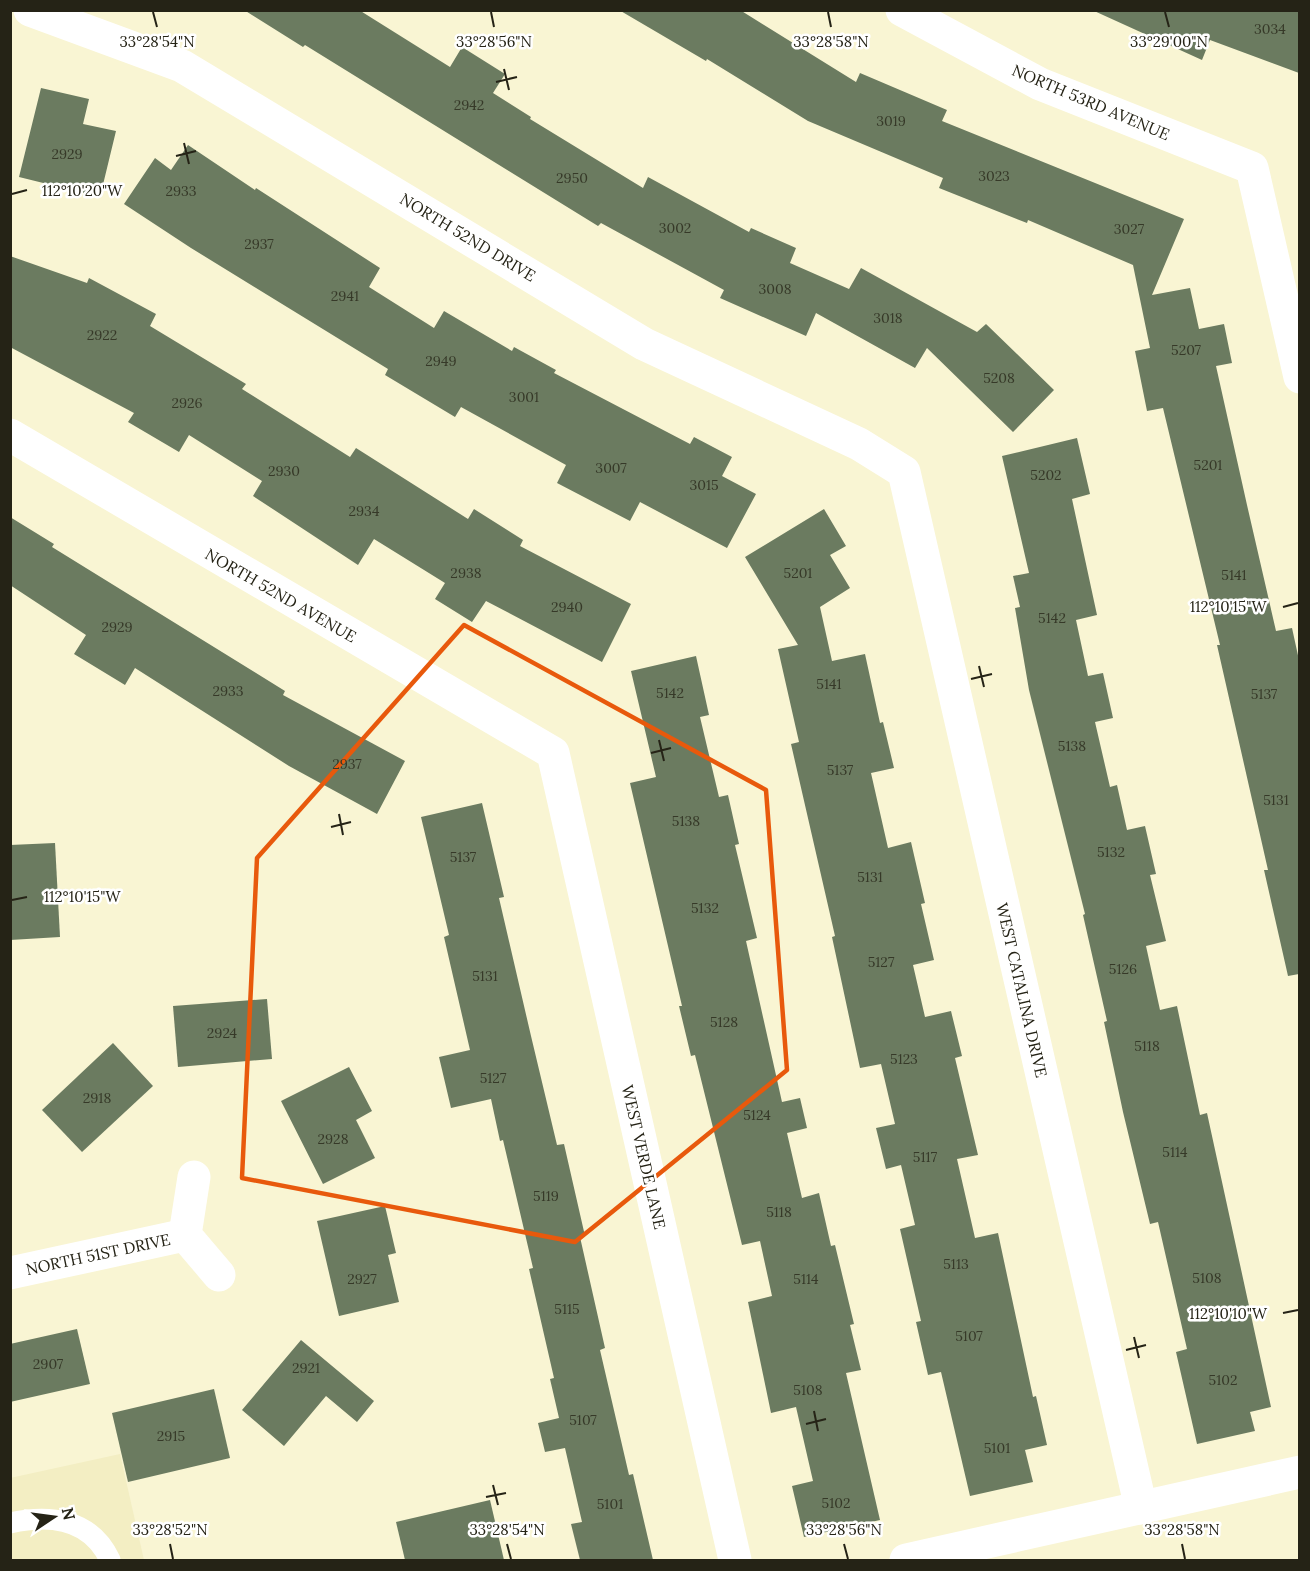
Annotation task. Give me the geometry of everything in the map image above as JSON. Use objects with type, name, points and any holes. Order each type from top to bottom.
[{"type":"street","name":"NORTH 52ND DRIVE","points":[[30,10],[182,66],[644,344],[859,444],[904,472]]},
{"type":"street","name":"NORTH 53RD AVENUE","points":[[902,10],[1040,84],[1252,168],[1299,376]]},
{"type":"street","name":"NORTH 52ND AVENUE","points":[[10,435],[554,753]]},
{"type":"street","name":"WEST CATALINA DRIVE","points":[[904,472],[1141,1508]]},
{"type":"street","name":"WEST VERDE LANE","points":[[554,753],[735,1560]]},
{"type":"street","name":"NORTH 51ST DRIVE","points":[[194,1178],[185,1235],[219,1275]]},
{"type":"street","name":"NORTH 51ST DRIVE","points":[[10,1273],[185,1235]]},
{"type":"street","points":[[906,1560],[1299,1472]]},
{"type":"lane","points":[[10,1523],[36,1517],[81,1526],[105,1550],[110,1560]]},
{"type":"highlighted area","points":[[464,625],[766,790],[787,1070],[575,1242],[242,1178],[257,858]]},
{"type":"shaded area","points":[[120,1454],[144,1560],[11,1560],[10,1478]]},
{"type":"building","points":[[244,10],[359,10],[450,67],[462,47],[505,74],[493,93],[531,117],[530,119],[643,188],[648,177],[749,232],[751,228],[796,248],[790,263],[849,289],[861,268],[977,332],[986,324],[1054,390],[1013,432],[927,348],[915,368],[816,313],[806,336],[720,298],[724,290],[601,223],[598,226],[305,45],[303,47]]},
{"type":"building","points":[[619,10],[740,10],[856,82],[860,73],[947,110],[942,121],[1184,219],[1152,295],[1190,288],[1199,329],[1224,324],[1232,363],[1216,366],[1247,505],[1276,631],[1292,628],[1299,660],[1299,974],[1288,976],[1264,870],[1268,870],[1217,645],[1220,645],[1163,408],[1147,411],[1135,351],[1150,348],[1133,265],[1028,220],[1027,223],[939,188],[943,178],[808,121],[707,59],[706,61]]},
{"type":"building","points":[[1092,10],[1299,10],[1299,73],[1210,40],[1202,60]]},
{"type":"building","points":[[41,88],[89,99],[83,124],[116,131],[100,197],[19,177]]},
{"type":"building","points":[[188,145],[380,268],[369,287],[434,328],[444,311],[512,351],[514,347],[556,370],[554,373],[690,444],[694,437],[732,457],[722,476],[756,494],[727,548],[640,502],[630,521],[557,483],[566,465],[461,407],[455,417],[385,375],[388,369],[191,248],[124,204],[155,158],[171,170]]},
{"type":"building","points":[[10,256],[87,283],[89,278],[156,314],[150,326],[246,384],[242,389],[350,457],[356,448],[468,519],[474,509],[523,540],[520,546],[631,604],[602,662],[486,601],[472,622],[435,599],[445,583],[374,539],[358,565],[253,496],[262,481],[189,435],[179,452],[128,422],[134,413],[10,347]]},
{"type":"building","points":[[1077,438],[1090,494],[1072,499],[1097,615],[1076,620],[1088,676],[1103,673],[1113,718],[1095,722],[1110,787],[1117,785],[1127,830],[1145,826],[1156,874],[1150,875],[1166,941],[1146,946],[1160,1010],[1177,1006],[1200,1115],[1207,1113],[1271,1407],[1250,1412],[1255,1431],[1197,1444],[1176,1352],[1187,1349],[1158,1222],[1150,1224],[1123,1112],[1104,1022],[1107,1021],[1083,915],[1085,914],[1029,690],[1015,608],[1020,607],[1013,576],[1029,573],[1002,456]]},
{"type":"building","points":[[824,509],[846,546],[830,555],[850,588],[820,607],[832,661],[865,654],[880,723],[883,722],[894,768],[871,773],[888,848],[911,842],[925,903],[921,904],[934,960],[913,965],[925,1017],[951,1011],[962,1056],[955,1058],[978,1155],[957,1159],[975,1238],[998,1233],[1033,1397],[1036,1396],[1047,1445],[1025,1450],[1033,1482],[970,1496],[941,1372],[928,1375],[916,1322],[921,1321],[900,1229],[915,1225],[901,1165],[886,1169],[876,1128],[895,1124],[881,1064],[860,1068],[832,937],[835,936],[791,744],[799,742],[778,649],[798,645],[745,557]]},
{"type":"building","points":[[10,517],[54,544],[52,547],[285,691],[283,695],[405,761],[377,814],[289,766],[135,668],[125,685],[74,654],[86,635],[10,585]]},
{"type":"building","points":[[696,656],[709,715],[700,717],[719,797],[728,795],[739,844],[735,845],[757,938],[746,941],[782,1102],[800,1098],[807,1128],[787,1133],[802,1198],[819,1193],[831,1246],[835,1245],[854,1324],[850,1325],[861,1370],[846,1373],[880,1520],[804,1537],[792,1486],[813,1481],[796,1407],[771,1413],[748,1302],[772,1296],[760,1241],[742,1245],[695,1055],[691,1056],[679,1006],[682,1006],[630,783],[656,777],[631,671]]},
{"type":"building","points":[[482,803],[504,897],[499,898],[531,1036],[557,1145],[564,1144],[585,1236],[580,1237],[605,1348],[600,1350],[629,1475],[633,1474],[653,1560],[580,1560],[571,1524],[582,1522],[565,1448],[545,1452],[538,1423],[559,1418],[550,1379],[554,1378],[529,1269],[533,1268],[503,1140],[500,1141],[491,1099],[451,1108],[439,1057],[470,1050],[444,937],[449,935],[421,817]]},
{"type":"building","points":[[55,843],[60,937],[10,940],[10,845]]},
{"type":"building","points":[[267,999],[272,1059],[178,1067],[173,1006]]},
{"type":"building","points":[[113,1043],[153,1086],[82,1152],[42,1110]]},
{"type":"building","points":[[349,1067],[372,1111],[356,1120],[375,1158],[323,1184],[281,1101]]},
{"type":"building","points":[[385,1206],[396,1253],[388,1255],[399,1302],[339,1316],[317,1221]]},
{"type":"building","points":[[77,1329],[90,1384],[10,1402],[10,1344]]},
{"type":"building","points":[[301,1340],[374,1401],[357,1422],[326,1396],[284,1446],[242,1410]]},
{"type":"building","points":[[214,1389],[230,1458],[128,1482],[112,1413]]},
{"type":"building","points":[[490,1500],[504,1560],[405,1560],[396,1522]]}]
